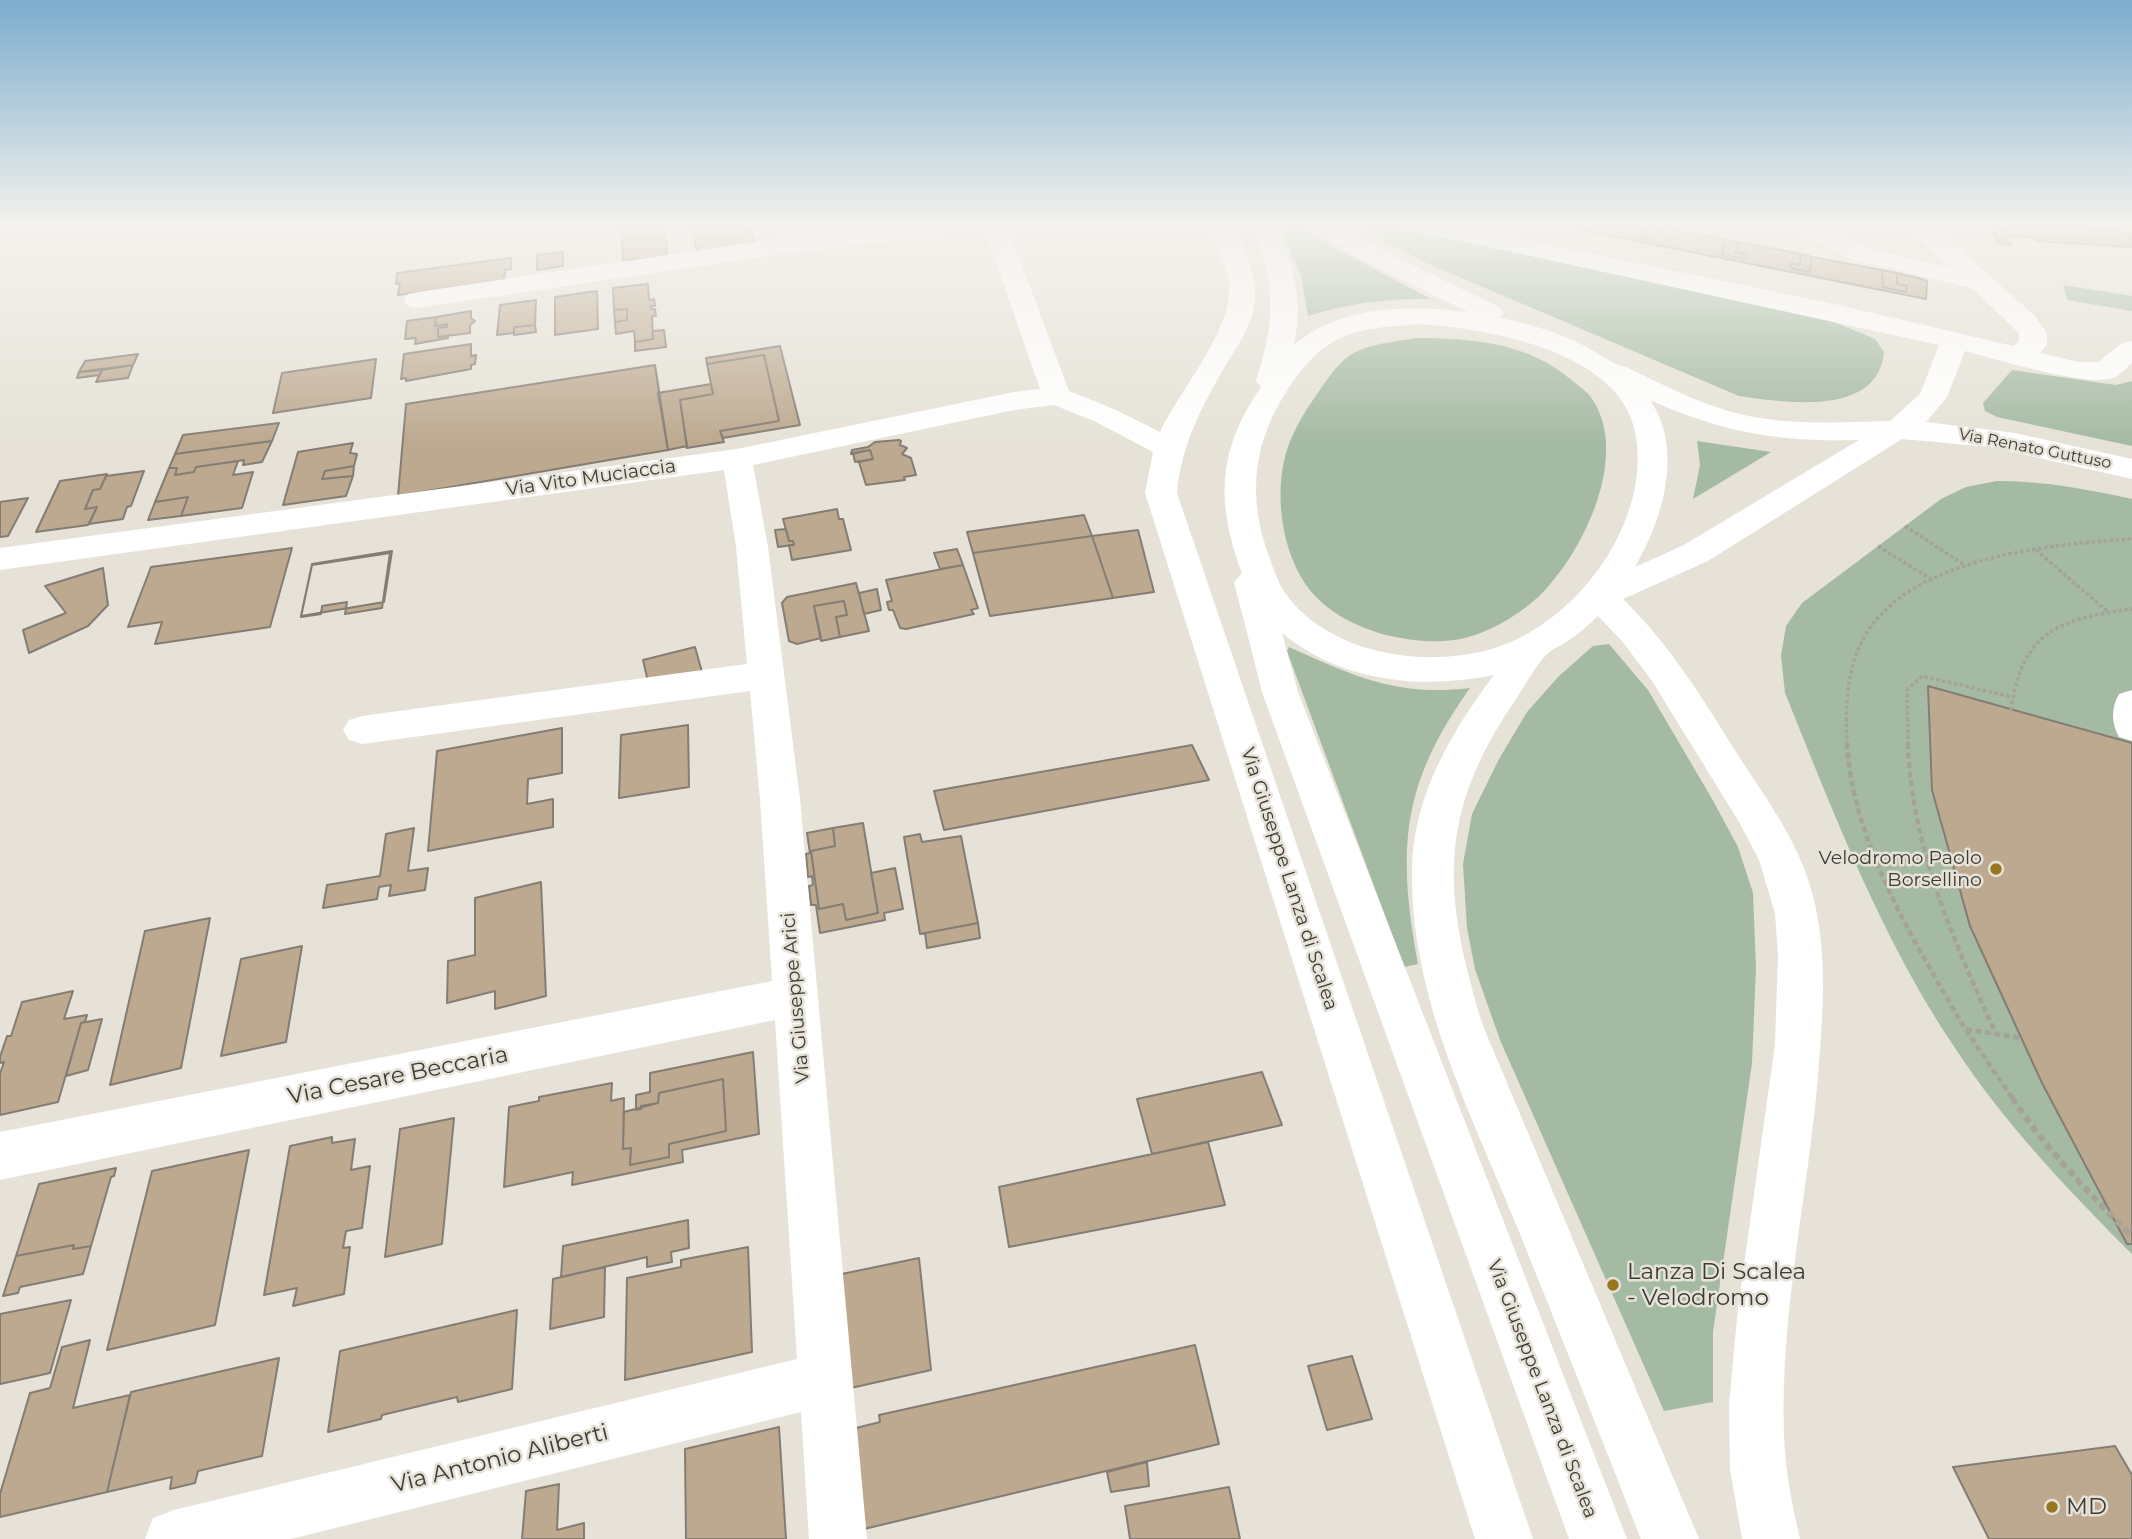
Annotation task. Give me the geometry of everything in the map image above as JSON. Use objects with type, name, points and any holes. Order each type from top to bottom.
[{"type":"street","points":[[1022,300],[1057,396]]},
{"type":"street","name":"Via Giuseppe Lanza di Scalea","points":[[1242,300],[1226,341],[1178,424],[1168,447],[1162,481],[1167,515],[1306,929],[1503,1539]]},
{"type":"street","points":[[1286,300],[1279,351],[1259,411],[1243,448],[1239,468],[1242,524],[1264,585],[1273,602],[1304,632],[1348,654],[1378,664],[1436,671],[1479,667],[1533,648],[1563,628],[1599,596],[1623,560],[1640,522],[1647,503],[1652,462],[1651,439],[1639,405],[1613,376],[1591,361],[1465,300]]},
{"type":"street","points":[[1777,300],[2079,370],[2105,371],[2132,349]]},
{"type":"street","points":[[2000,300],[2024,321],[2033,333],[2033,345],[2018,356]]},
{"type":"street","points":[[1259,411],[1302,351],[1325,335],[1350,325],[1389,318],[1447,317],[1489,322],[1533,333]]},
{"type":"street","points":[[1599,596],[1696,553],[1908,423],[1933,397],[1955,341]]},
{"type":"street","name":"Via Renato Guttuso","points":[[1591,361],[1686,405],[1751,426],[1813,432],[1947,432],[2035,447],[2132,469]]},
{"type":"street","name":"Via Vito Muciaccia","points":[[0,559],[737,459],[1014,401],[1057,396],[1104,415],[1168,447]]},
{"type":"street","points":[[1933,397],[1934,407],[1957,423],[2035,447]]},
{"type":"street","name":"Via Giuseppe Arici","points":[[737,459],[752,547],[767,676],[796,996],[838,1539]]},
{"type":"street","name":"Via Giuseppe Lanza di Scalea","points":[[1242,524],[1256,607],[1280,692],[1598,1539]]},
{"type":"street","points":[[1599,596],[1640,639],[1686,703],[1773,846],[1788,879],[1796,911],[1799,1001],[1795,1057],[1755,1383],[1756,1464],[1772,1539]]},
{"type":"street","points":[[1533,648],[1472,735],[1452,774],[1439,813],[1433,860],[1438,935],[1444,967],[1474,1062],[1670,1539]]},
{"type":"street","points":[[362,730],[767,676]]},
{"type":"street","points":[[2132,704],[2132,727]]},
{"type":"street","name":"Via Cesare Beccaria","points":[[0,1156],[796,996]]},
{"type":"street","name":"Via Antonio Aliberti","points":[[174,1539],[826,1379]]},
{"type":"path","points":[[1905,526],[1966,566]]},
{"type":"path","points":[[2132,539],[2080,542],[2035,550],[1966,566],[1931,579],[1903,597],[1877,619],[1858,648],[1846,691],[1846,752],[1863,824],[1890,894],[1965,1029],[2025,1117],[2100,1205],[2132,1236]]},
{"type":"path","points":[[1878,546],[1931,579]]},
{"type":"path","points":[[2035,550],[2107,611]]},
{"type":"path","points":[[2011,710],[2020,670],[2035,641],[2050,629],[2107,611],[2132,608]]},
{"type":"path","points":[[1996,1034],[1946,920],[1920,839],[1910,781],[1906,690],[1922,676],[2012,697]]},
{"type":"path","points":[[1965,1029],[2021,1038]]},
{"type":"green space","points":[[1305,300],[1392,300],[1338,308],[1308,316]]},
{"type":"green space","points":[[1513,300],[1741,300],[1822,317],[1875,339],[1884,352],[1878,373],[1865,388],[1847,397],[1803,402],[1739,396]]},
{"type":"green space","points":[[2067,300],[2132,300],[2132,311]]},
{"type":"green space","points":[[1415,338],[1478,341],[1519,350],[1538,358],[1557,369],[1590,396],[1602,418],[1606,443],[1605,470],[1598,497],[1576,548],[1561,571],[1538,597],[1519,612],[1487,630],[1455,640],[1425,641],[1386,635],[1358,625],[1332,611],[1305,584],[1296,567],[1284,530],[1281,510],[1282,471],[1288,446],[1302,417],[1330,375],[1356,352],[1380,344]]},
{"type":"green space","points":[[2012,370],[2116,385],[2132,381],[2132,446],[1997,417],[1985,411],[1983,403]]},
{"type":"green space","points":[[1697,441],[1771,452],[1693,499],[1700,465]]},
{"type":"green space","name":"Velodromo Paolo Borsellino","points":[[1997,481],[2065,486],[2132,499],[2132,1254],[2016,1130],[1974,1076],[1929,1007],[1861,875],[1785,693],[1781,656],[1786,626],[1802,603],[1941,499],[1966,487]]},
{"type":"green space","points":[[1609,644],[1648,690],[1711,797],[1738,847],[1753,893],[1756,967],[1752,1063],[1713,1332],[1713,1402],[1664,1411],[1500,1040],[1475,969],[1467,928],[1463,864],[1472,814],[1499,759],[1527,712],[1559,676],[1593,646]]},
{"type":"green space","points":[[1289,647],[1355,675],[1398,687],[1444,690],[1470,688],[1430,756],[1410,819],[1408,886],[1418,964],[1404,967],[1287,651]]},
{"type":"building","points":[[536,300],[535,325],[514,327],[514,333],[497,335],[500,305]]},
{"type":"building","points":[[555,300],[597,300],[598,329],[555,335]]},
{"type":"building","points":[[614,300],[654,300],[655,306],[651,306],[651,309],[655,309],[656,316],[652,316],[653,339],[635,342],[634,331],[616,334],[615,322],[627,320],[627,309],[614,310]]},
{"type":"building","points":[[627,309],[627,320],[615,322],[614,310]]},
{"type":"building","points":[[471,311],[471,318],[475,321],[470,325],[470,333],[438,337],[438,328],[447,327],[447,324],[435,326],[436,317]]},
{"type":"building","points":[[436,317],[435,326],[447,324],[447,327],[438,328],[438,337],[448,338],[415,344],[416,338],[405,339],[407,321]]},
{"type":"building","points":[[535,325],[536,332],[514,335],[514,327]]},
{"type":"building","points":[[664,330],[666,347],[635,351],[635,342],[653,339],[653,331]]},
{"type":"building","points":[[471,344],[471,356],[476,355],[471,369],[406,381],[406,378],[401,379],[404,354]]},
{"type":"building","points":[[780,346],[800,425],[723,438],[720,431],[779,421],[764,355],[707,364],[706,358]]},
{"type":"building","points":[[138,354],[133,365],[79,372],[85,361]]},
{"type":"building","points":[[764,355],[779,421],[720,431],[724,442],[687,448],[680,400],[713,394],[707,364]]},
{"type":"building","points":[[376,359],[371,398],[273,413],[282,373]]},
{"type":"building","points":[[133,365],[128,378],[96,382],[102,370]]},
{"type":"building","points":[[655,365],[668,450],[398,496],[406,404]]},
{"type":"building","points":[[102,370],[100,375],[77,378],[79,372]]},
{"type":"building","points":[[711,384],[713,394],[680,400],[687,446],[668,450],[658,393]]},
{"type":"building","points":[[279,423],[272,441],[175,454],[183,435]]},
{"type":"building","points":[[899,440],[900,445],[907,448],[902,454],[911,458],[916,475],[904,477],[905,480],[866,485],[859,462],[873,459],[870,450],[851,454],[852,450],[868,447],[875,442]]},
{"type":"building","points":[[272,441],[262,462],[243,465],[244,460],[196,467],[194,472],[175,475],[177,468],[169,468],[175,454]]},
{"type":"building","points":[[353,443],[350,453],[357,454],[354,466],[325,471],[322,479],[353,476],[346,496],[283,505],[298,452]]},
{"type":"building","points":[[870,450],[873,459],[855,462],[853,453]]},
{"type":"building","points":[[238,461],[233,475],[253,472],[242,508],[181,516],[188,497],[155,502],[169,468],[177,468],[175,475],[194,472],[196,467]]},
{"type":"building","points":[[354,466],[353,476],[322,479],[325,471]]},
{"type":"building","points":[[144,471],[131,506],[127,507],[123,519],[89,524],[97,507],[85,509],[93,490],[100,489],[106,476]]},
{"type":"building","points":[[107,474],[100,489],[93,490],[85,509],[97,507],[88,525],[36,532],[60,481]]},
{"type":"building","points":[[188,497],[181,516],[148,520],[155,502]]},
{"type":"building","points":[[28,498],[8,536],[0,537],[0,502]]},
{"type":"building","points":[[837,509],[839,519],[843,519],[851,550],[792,560],[789,545],[794,545],[793,541],[789,541],[783,519]]},
{"type":"building","points":[[1084,515],[1092,536],[973,553],[967,532]]},
{"type":"building","points":[[786,529],[789,541],[793,541],[794,545],[778,547],[775,530]]},
{"type":"building","points":[[1138,530],[1154,592],[1113,598],[1092,536]]},
{"type":"building","points":[[1092,536],[1113,598],[990,616],[973,553]]},
{"type":"building","points":[[292,548],[270,627],[155,644],[162,622],[128,627],[151,567]]},
{"type":"building","points":[[957,549],[963,565],[940,569],[934,553]]},
{"type":"building","points":[[392,551],[384,602],[301,616],[312,564]]},
{"type":"building","points":[[390,553],[382,608],[345,614],[347,602],[322,606],[321,614],[301,617],[312,565]]},
{"type":"building","points":[[963,565],[978,608],[971,610],[974,614],[900,628],[893,610],[889,610],[887,602],[892,601],[886,580]]},
{"type":"building","points":[[103,568],[108,605],[88,626],[29,653],[23,630],[66,613],[45,586]]},
{"type":"building","points":[[856,583],[869,631],[840,637],[836,617],[847,615],[844,601],[814,606],[821,638],[797,644],[789,641],[782,603],[787,597]]},
{"type":"building","points":[[877,589],[881,610],[864,614],[859,593]]},
{"type":"building","points":[[844,601],[847,615],[836,617],[840,637],[821,641],[814,606]]},
{"type":"building","points":[[695,647],[702,672],[649,686],[643,660]]},
{"type":"building","points":[[1928,686],[2132,743],[2132,1244],[2127,1244],[2042,1083],[1970,926],[1932,790]]},
{"type":"building","points":[[688,725],[689,787],[619,798],[621,735]]},
{"type":"building","points":[[562,728],[562,773],[528,779],[527,804],[553,799],[553,827],[428,851],[437,751]]},
{"type":"building","points":[[1192,745],[1209,780],[944,830],[934,791]]},
{"type":"building","points":[[863,823],[878,913],[846,920],[843,904],[819,909],[811,851],[835,846],[833,828]]},
{"type":"building","points":[[414,828],[408,871],[428,868],[425,890],[389,896],[391,885],[379,887],[377,899],[323,908],[327,885],[380,876],[386,834]]},
{"type":"building","points":[[833,828],[835,846],[811,851],[819,909],[843,904],[846,920],[878,913],[871,873],[895,868],[903,909],[884,913],[885,920],[820,933],[816,905],[811,905],[809,886],[813,885],[812,876],[808,877],[806,854],[810,853],[807,833]]},
{"type":"building","points":[[920,834],[922,842],[961,836],[978,923],[920,934],[904,837]]},
{"type":"building","points":[[541,882],[546,996],[495,1009],[495,991],[447,1003],[448,961],[475,955],[475,898]]},
{"type":"building","points":[[210,918],[181,1068],[110,1085],[145,931]]},
{"type":"building","points":[[978,923],[980,938],[927,948],[925,933]]},
{"type":"building","points":[[302,946],[286,1042],[221,1056],[241,959]]},
{"type":"building","points":[[73,991],[64,1019],[87,1015],[85,1022],[81,1023],[58,1102],[0,1115],[0,1074],[4,1062],[0,1063],[0,1057],[7,1036],[11,1036],[22,1002]]},
{"type":"building","points":[[102,1019],[88,1070],[66,1076],[81,1023]]},
{"type":"building","points":[[753,1052],[759,1134],[682,1150],[683,1162],[572,1185],[573,1172],[504,1187],[509,1107],[539,1101],[539,1097],[612,1083],[611,1101],[624,1098],[623,1149],[631,1148],[630,1165],[669,1157],[669,1144],[726,1131],[723,1079],[659,1093],[658,1103],[641,1106],[641,1109],[636,1110],[636,1095],[650,1092],[650,1073]]},
{"type":"building","points":[[1262,1072],[1282,1125],[1152,1154],[1137,1099]]},
{"type":"building","points":[[723,1079],[726,1131],[669,1144],[669,1157],[630,1165],[631,1148],[623,1149],[624,1112],[658,1103],[659,1093]]},
{"type":"building","points":[[454,1118],[442,1244],[385,1257],[400,1129]]},
{"type":"building","points":[[332,1137],[332,1143],[355,1139],[351,1170],[370,1166],[362,1228],[346,1231],[343,1248],[350,1247],[344,1294],[293,1306],[297,1288],[264,1295],[290,1146]]},
{"type":"building","points":[[1208,1142],[1225,1205],[1009,1247],[999,1187]]},
{"type":"building","points":[[249,1150],[215,1325],[107,1350],[152,1171]]},
{"type":"building","points":[[116,1168],[91,1246],[73,1249],[74,1245],[16,1256],[39,1184]]},
{"type":"building","points":[[688,1220],[689,1248],[671,1252],[672,1262],[647,1267],[647,1257],[561,1277],[563,1246]]},
{"type":"building","points":[[74,1245],[73,1249],[91,1246],[83,1274],[20,1287],[18,1293],[3,1296],[16,1256]]},
{"type":"building","points":[[748,1247],[752,1352],[625,1380],[627,1278],[681,1267],[681,1260]]},
{"type":"building","points":[[919,1258],[931,1370],[851,1388],[842,1274]]},
{"type":"building","points":[[605,1267],[604,1317],[550,1329],[553,1279]]},
{"type":"building","points":[[71,1300],[50,1373],[0,1384],[0,1314]]},
{"type":"building","points":[[517,1310],[512,1389],[458,1402],[457,1397],[382,1415],[381,1419],[328,1432],[340,1351]]},
{"type":"building","points":[[90,1340],[73,1408],[130,1395],[107,1492],[0,1517],[0,1494],[30,1393],[50,1388],[62,1347]]},
{"type":"building","points":[[1195,1345],[1219,1444],[860,1530],[852,1429],[880,1422],[879,1415]]},
{"type":"building","points":[[1352,1356],[1372,1419],[1327,1430],[1308,1366]]},
{"type":"building","points":[[279,1358],[262,1456],[198,1471],[195,1483],[170,1489],[172,1477],[107,1492],[131,1392]]},
{"type":"building","points":[[779,1427],[786,1539],[686,1539],[685,1449]]},
{"type":"building","name":"MD","points":[[2115,1446],[2132,1475],[2132,1539],[1989,1539],[1953,1467]]},
{"type":"building","points":[[1147,1462],[1149,1486],[1111,1492],[1107,1472]]},
{"type":"building","points":[[559,1484],[557,1530],[584,1523],[584,1539],[522,1539],[526,1491]]},
{"type":"building","points":[[1229,1487],[1240,1539],[1130,1539],[1125,1506]]},
{"type":"place","name":"Velodromo Paolo Borsellino","points":[[1996,869]]},
{"type":"place","name":"Lanza Di Scalea - Velodromo","points":[[1613,1285]]},
{"type":"place","name":"MD","points":[[2052,1507]]}]
